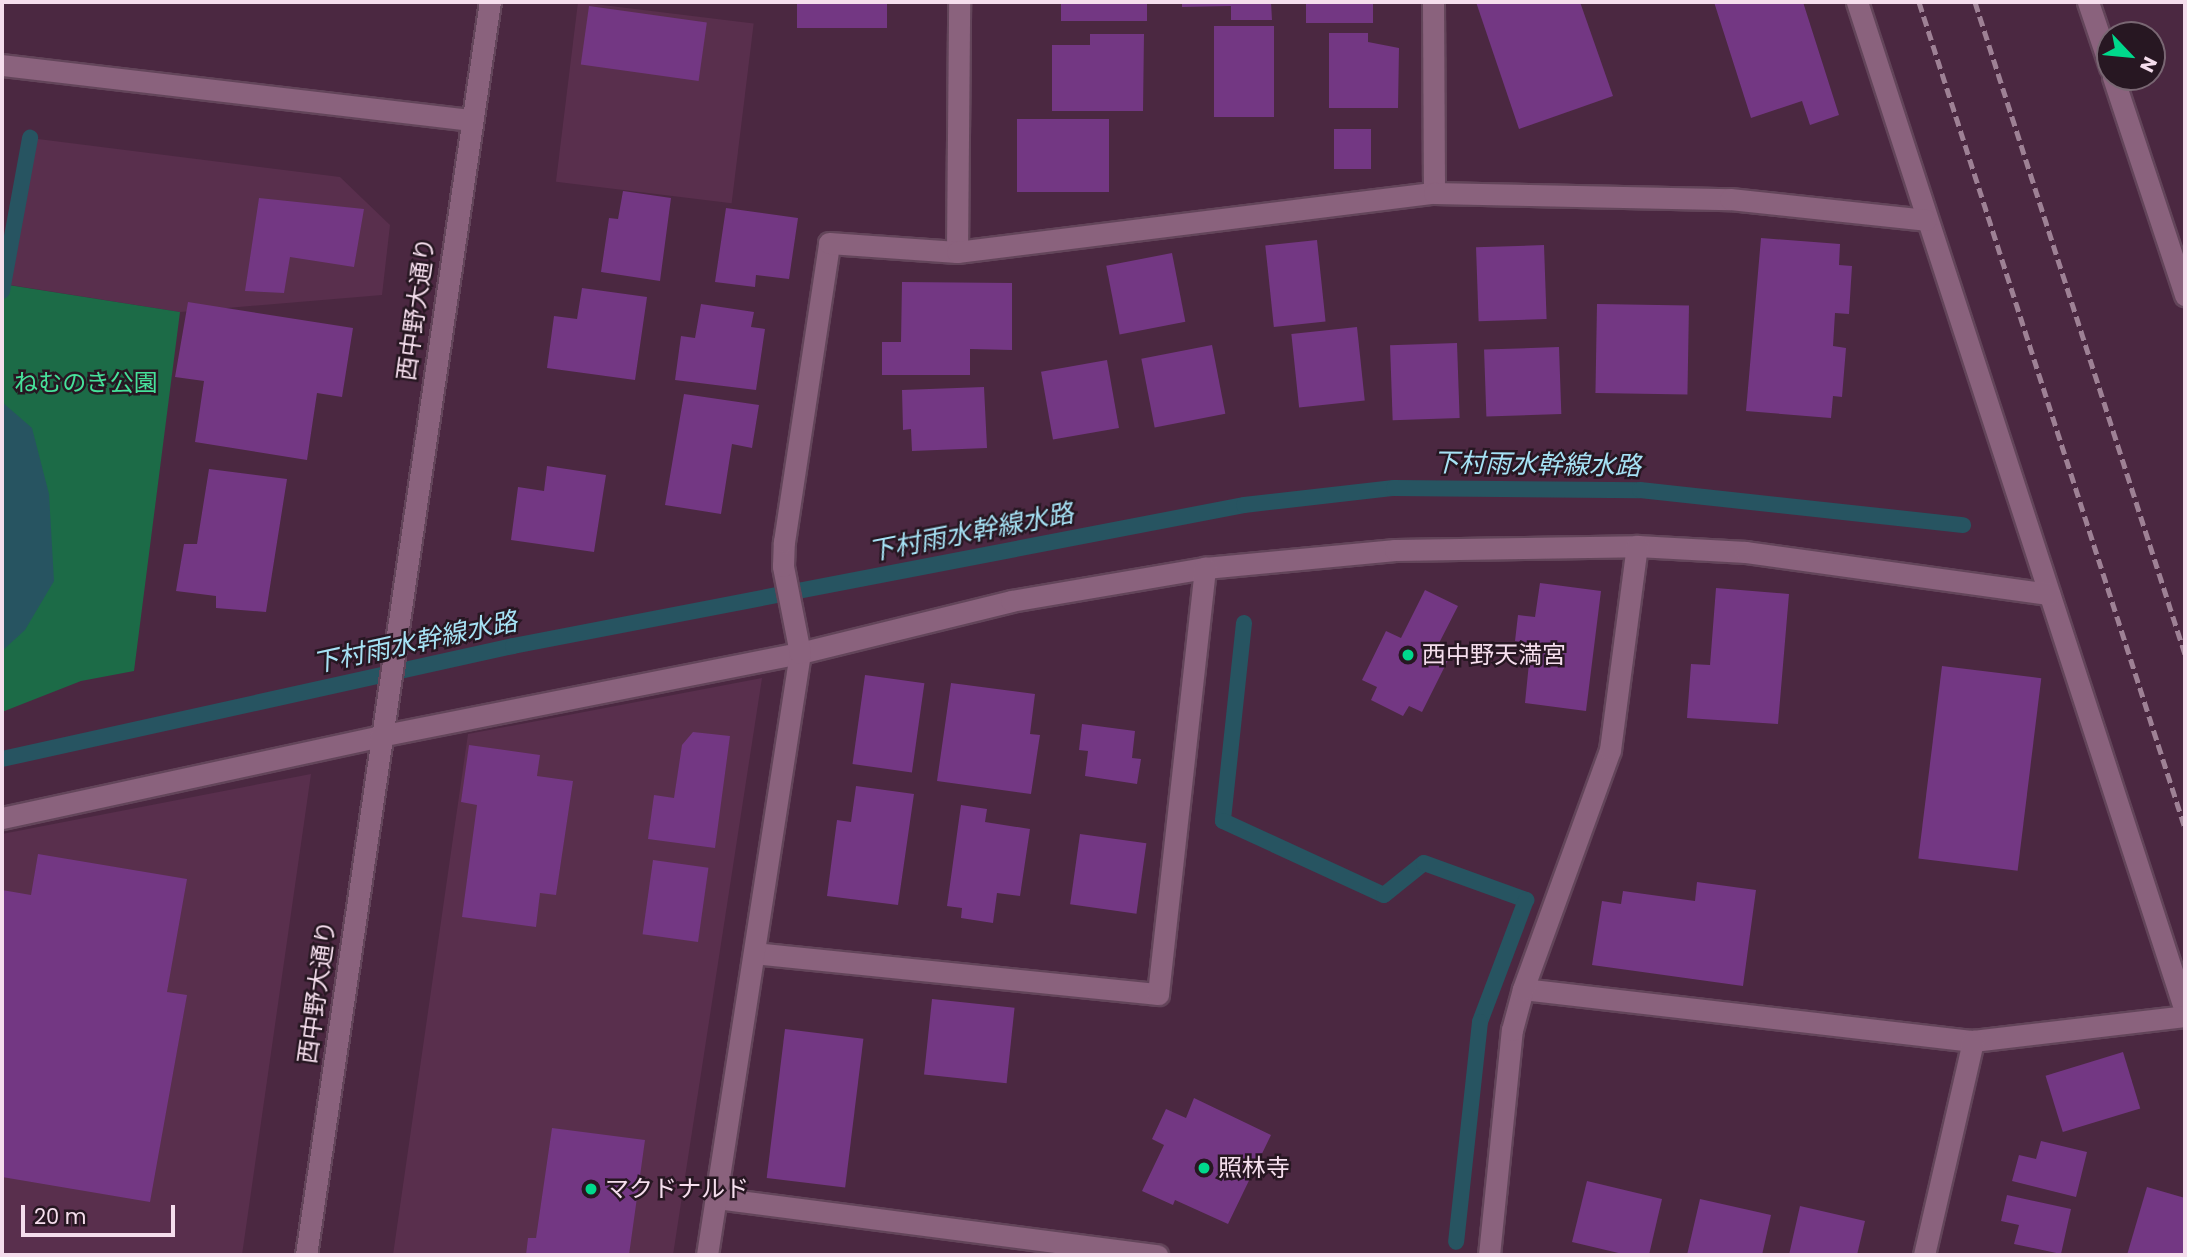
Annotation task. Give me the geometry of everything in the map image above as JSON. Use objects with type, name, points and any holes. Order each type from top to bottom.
[{"type":"street","name":"西中野大通り","points":[[306,1255],[470,120],[490,2]]},
{"type":"street","points":[[957,252],[959,2]]},
{"type":"street","points":[[1433,2],[1434,193]]},
{"type":"street","points":[[1522,989],[1973,1041],[2185,1013],[1857,2]]},
{"type":"street","points":[[2088,2],[2096,26]]},
{"type":"street","points":[[2,65],[470,120]]},
{"type":"street","points":[[2118,91],[2185,295]]},
{"type":"street","points":[[707,1255],[800,653],[783,566],[784,542],[830,243],[957,252],[1434,193],[1730,199],[1926,220]]},
{"type":"street","points":[[2,818],[380,736],[800,653],[1011,601],[1205,568],[1395,550],[1637,546],[1746,552],[2049,594]]},
{"type":"street","points":[[1489,1255],[1512,1030],[1522,989],[1610,750],[1637,546]]},
{"type":"street","points":[[754,953],[1158,995],[1205,568]]},
{"type":"street","points":[[1924,1255],[1973,1041]]},
{"type":"street","points":[[716,1198],[1157,1255]]},
{"type":"shaded area","points":[[578,2],[754,24],[732,203],[556,182]]},
{"type":"shaded area","points":[[30,138],[340,177],[390,225],[382,295],[180,312],[4,284]]},
{"type":"shaded area","points":[[762,678],[673,1255],[393,1255],[468,734]]},
{"type":"shaded area","points":[[311,774],[242,1255],[2,1255],[2,834]]},
{"type":"green space","name":"ねむのき公園","points":[[2,284],[180,312],[134,671],[81,681],[2,712]]},
{"type":"water","points":[[2,402],[32,428],[49,494],[54,581],[25,630],[2,651]]},
{"type":"building","points":[[797,2],[887,2],[887,28],[797,28]]},
{"type":"building","points":[[1061,2],[1147,2],[1147,21],[1061,21]]},
{"type":"building","points":[[1182,2],[1271,2],[1272,20],[1231,20],[1231,6],[1182,7]]},
{"type":"building","points":[[1306,2],[1373,2],[1373,23],[1306,23]]},
{"type":"building","points":[[1476,2],[1580,2],[1613,96],[1519,129]]},
{"type":"building","points":[[1714,2],[1803,2],[1839,115],[1810,125],[1802,101],[1751,118]]},
{"type":"building","points":[[589,6],[707,23],[699,81],[581,64]]},
{"type":"building","points":[[1214,26],[1274,26],[1274,117],[1214,117]]},
{"type":"building","points":[[1329,33],[1368,33],[1368,42],[1399,48],[1398,108],[1329,108]]},
{"type":"building","points":[[1090,34],[1144,34],[1143,111],[1052,111],[1052,45],[1090,45]]},
{"type":"building","points":[[1017,119],[1109,119],[1109,192],[1017,192]]},
{"type":"building","points":[[1334,129],[1371,129],[1371,169],[1334,169]]},
{"type":"building","points":[[623,191],[671,198],[660,281],[601,272],[609,218],[618,219]]},
{"type":"building","points":[[259,198],[364,209],[354,267],[290,257],[284,293],[245,291]]},
{"type":"building","points":[[726,208],[798,218],[789,279],[756,275],[755,287],[715,282]]},
{"type":"building","points":[[1761,238],[1840,244],[1839,265],[1852,266],[1849,314],[1835,313],[1833,346],[1846,348],[1842,397],[1833,396],[1831,418],[1746,411]]},
{"type":"building","points":[[1317,240],[1326,322],[1274,327],[1265,245]]},
{"type":"building","points":[[1544,245],[1547,319],[1479,321],[1476,247]]},
{"type":"building","points":[[1172,253],[1185,322],[1120,334],[1106,266]]},
{"type":"building","points":[[902,282],[1012,283],[1012,350],[970,349],[970,375],[882,375],[882,342],[901,342]]},
{"type":"building","points":[[582,288],[647,297],[635,380],[547,368],[554,316],[577,319]]},
{"type":"building","points":[[188,302],[353,328],[342,397],[317,393],[307,460],[195,442],[204,381],[175,377]]},
{"type":"building","points":[[701,304],[754,312],[751,327],[765,329],[756,390],[675,380],[681,336],[695,338]]},
{"type":"building","points":[[1597,304],[1689,306],[1687,395],[1595,393]]},
{"type":"building","points":[[1357,327],[1365,401],[1299,407],[1291,334]]},
{"type":"building","points":[[1457,343],[1460,418],[1393,420],[1390,345]]},
{"type":"building","points":[[1212,345],[1225,414],[1155,427],[1141,359]]},
{"type":"building","points":[[1559,347],[1561,414],[1486,417],[1484,350]]},
{"type":"building","points":[[1107,360],[1119,428],[1053,440],[1041,372]]},
{"type":"building","points":[[984,387],[987,448],[912,451],[911,429],[903,430],[902,390]]},
{"type":"building","points":[[684,394],[759,405],[752,448],[732,444],[721,514],[665,505]]},
{"type":"building","points":[[547,466],[606,475],[594,552],[511,540],[518,487],[544,491]]},
{"type":"building","points":[[209,469],[287,479],[266,612],[216,608],[216,596],[176,591],[184,544],[197,544]]},
{"type":"building","points":[[1540,583],[1601,591],[1586,711],[1525,703],[1531,643],[1515,641],[1518,615],[1535,617]]},
{"type":"building","points":[[1716,588],[1789,594],[1778,724],[1687,718],[1691,664],[1710,665]]},
{"type":"building","name":"西中野天満宮","points":[[1425,590],[1458,606],[1435,651],[1449,658],[1422,712],[1409,706],[1403,716],[1371,700],[1377,687],[1362,680],[1386,631],[1401,638]]},
{"type":"building","points":[[1942,666],[2041,678],[2018,871],[1918,859]]},
{"type":"building","points":[[865,675],[924,683],[912,772],[852,764]]},
{"type":"building","points":[[951,683],[1035,694],[1030,734],[1040,735],[1031,794],[937,781]]},
{"type":"building","points":[[1082,724],[1135,731],[1132,758],[1141,759],[1137,784],[1085,776],[1088,751],[1079,750]]},
{"type":"building","points":[[693,732],[730,736],[715,848],[648,839],[654,795],[674,798],[682,745]]},
{"type":"building","points":[[469,745],[540,755],[537,776],[573,781],[556,895],[540,893],[536,927],[462,917],[477,805],[461,802]]},
{"type":"building","points":[[856,786],[914,794],[898,905],[827,896],[837,820],[851,822]]},
{"type":"building","points":[[961,805],[987,809],[985,822],[1030,829],[1020,896],[997,893],[993,923],[961,918],[962,908],[947,906]]},
{"type":"building","points":[[1080,834],[1146,843],[1136,914],[1070,904]]},
{"type":"building","points":[[38,854],[187,879],[167,992],[187,995],[150,1202],[2,1177],[2,890],[31,895]]},
{"type":"building","points":[[653,860],[708,868],[698,942],[643,934]]},
{"type":"building","points":[[1697,882],[1756,890],[1743,986],[1592,965],[1602,901],[1621,904],[1623,891],[1695,901]]},
{"type":"building","points":[[932,999],[1015,1008],[1007,1083],[924,1075]]},
{"type":"building","points":[[785,1029],[863,1039],[845,1188],[767,1178]]},
{"type":"building","points":[[2123,1052],[2140,1108],[2063,1132],[2046,1076]]},
{"type":"building","name":"照林寺","points":[[1194,1098],[1271,1135],[1228,1224],[1175,1200],[1173,1205],[1142,1191],[1164,1145],[1152,1139],[1166,1109],[1186,1118]]},
{"type":"building","name":"マクドナルド","points":[[552,1128],[645,1140],[629,1255],[526,1255],[528,1238],[536,1238]]},
{"type":"building","points":[[2041,1141],[2087,1152],[2076,1197],[2012,1181],[2019,1155],[2036,1159]]},
{"type":"building","points":[[1587,1181],[1662,1199],[1649,1255],[1627,1255],[1572,1242]]},
{"type":"building","points":[[2147,1187],[2185,1198],[2185,1255],[2127,1255]]},
{"type":"building","points":[[2007,1195],[2071,1209],[2061,1254],[2014,1244],[2019,1225],[2001,1221]]},
{"type":"building","points":[[1700,1199],[1771,1215],[1762,1255],[1687,1255]]},
{"type":"building","points":[[1800,1206],[1865,1221],[1857,1255],[1789,1255]]},
{"type":"waterway","points":[[2,291],[30,138]]},
{"type":"waterway","name":"下村雨水幹線水路","points":[[2,759],[513,646],[1244,505],[1394,488],[1640,490],[1963,525]]},
{"type":"waterway","points":[[1244,623],[1223,821],[1384,895],[1424,863],[1526,900],[1480,1022],[1456,1242]]},
{"type":"railway","points":[[1919,2],[2185,828]]},
{"type":"railway","points":[[1975,2],[2185,654]]},
{"type":"place","name":"西中野天満宮","points":[[1408,655]]},
{"type":"place","name":"照林寺","points":[[1204,1168]]},
{"type":"place","name":"マクドナルド","points":[[591,1189]]}]
